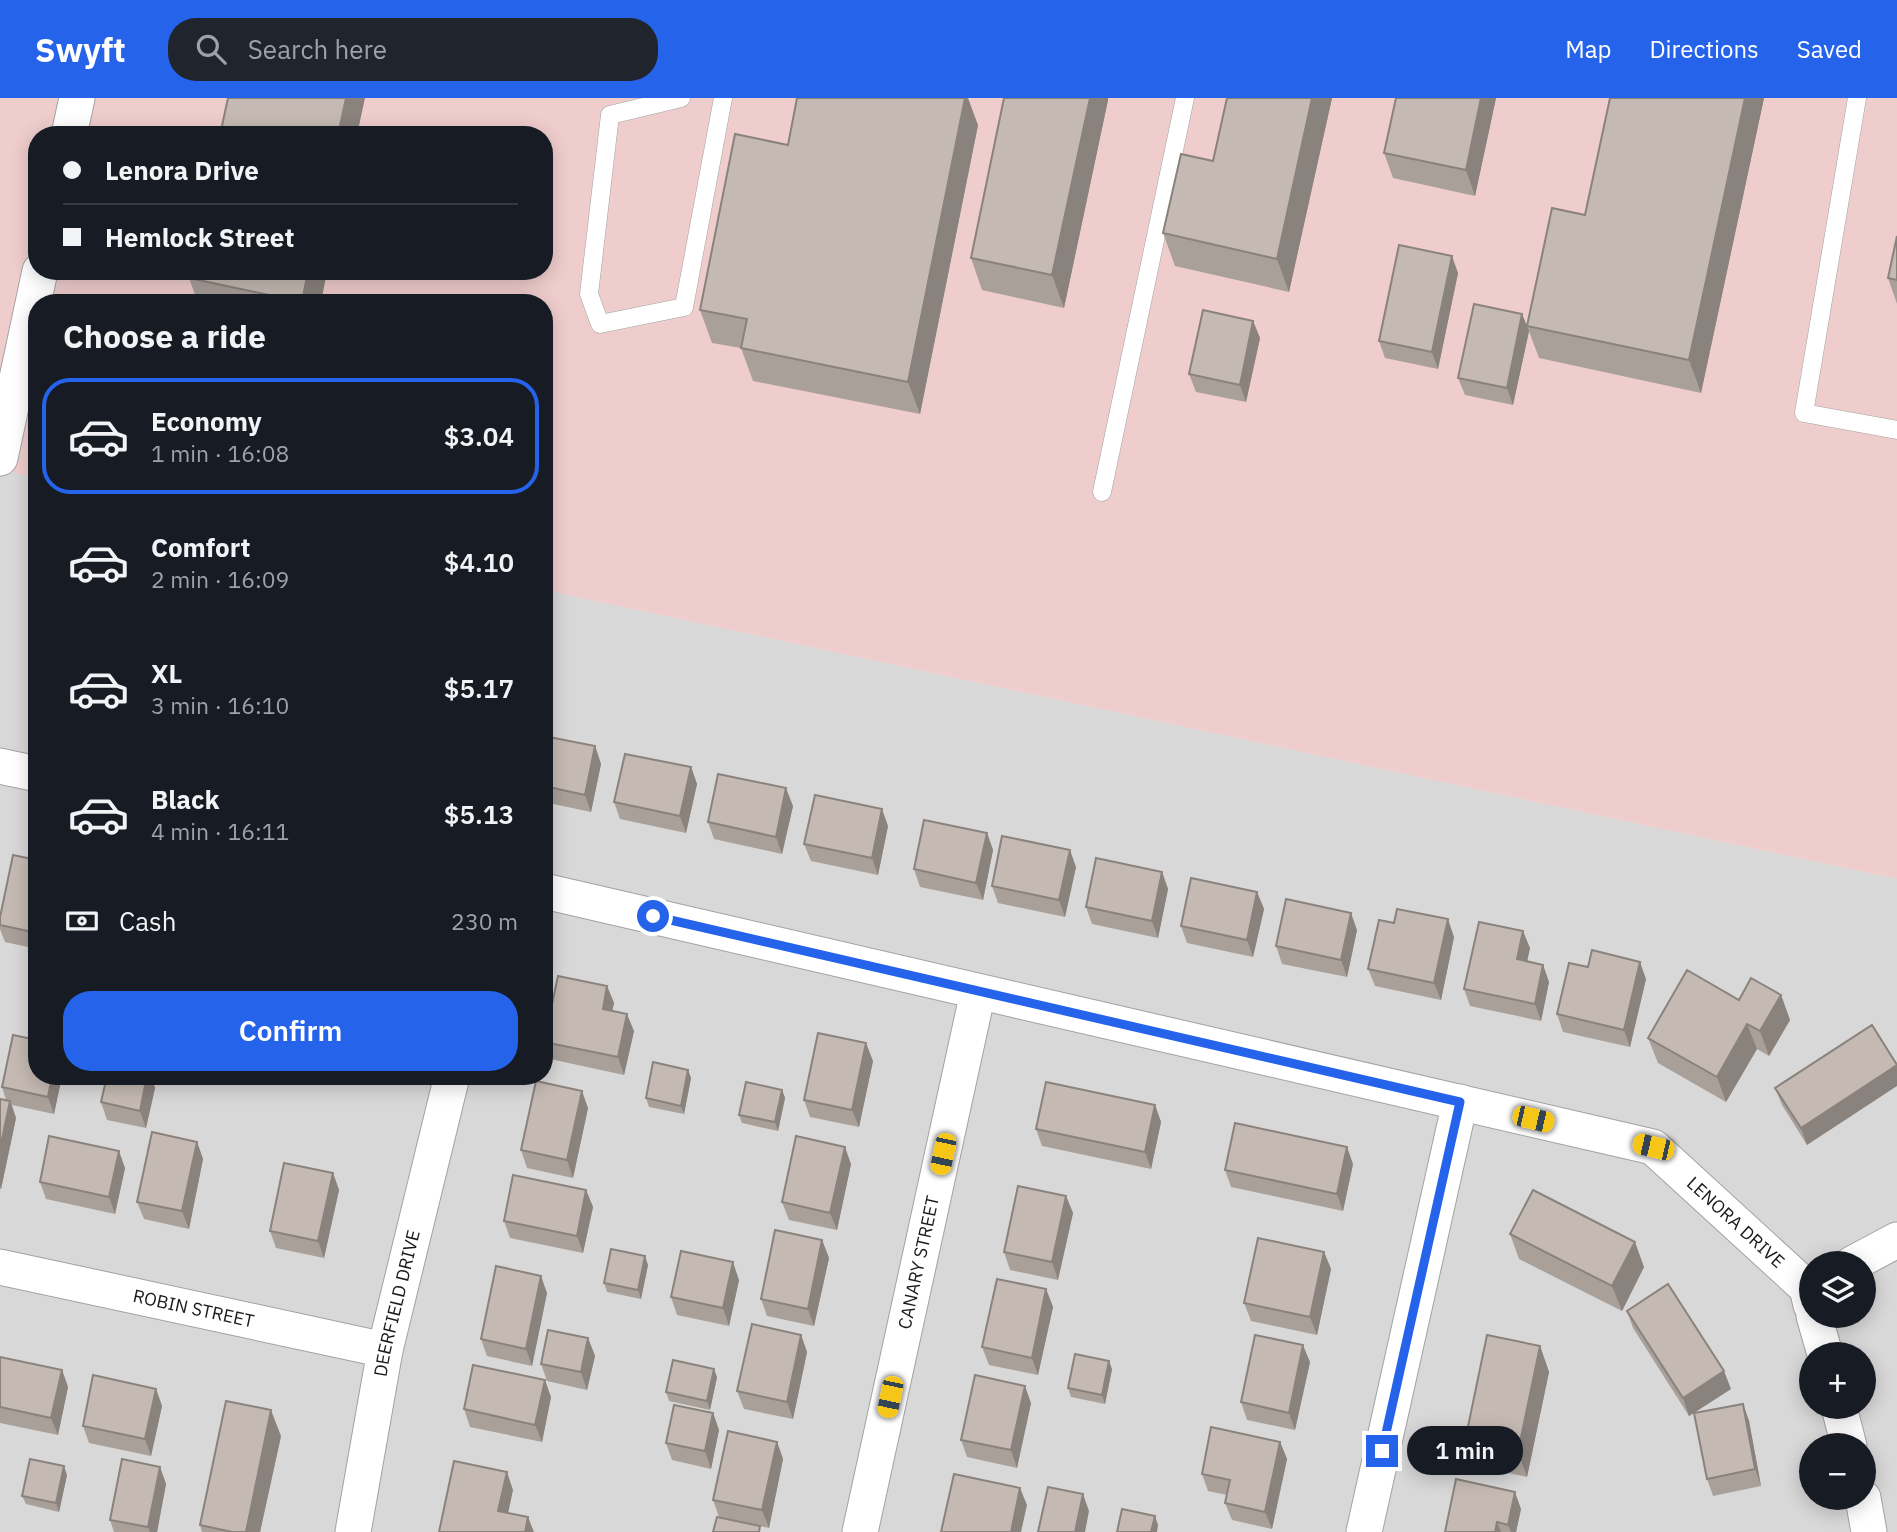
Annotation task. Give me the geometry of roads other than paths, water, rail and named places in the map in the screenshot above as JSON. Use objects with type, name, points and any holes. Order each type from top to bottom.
[{"type":"street","points":[[71,126],[77,98]]},
{"type":"street","points":[[0,458],[28,327]]},
{"type":"street","points":[[0,766],[28,772]]},
{"type":"street","name":"LENORA DRIVE","points":[[553,893],[1653,1147],[1799,1287]]},
{"type":"street","name":"CANARY STREET","points":[[860,1532],[978,992]]},
{"type":"street","name":"DEERFIELD DRIVE","points":[[353,1532],[385,1350],[450,1085]]},
{"type":"street","points":[[1364,1532],[1460,1102]]},
{"type":"street","points":[[1876,1251],[1897,1240]]},
{"type":"street","name":"ROBIN STREET","points":[[0,1267],[385,1350]]},
{"type":"street","points":[[1866,1510],[1871,1526],[1869,1532]]},
{"type":"lane","points":[[681,98],[610,116],[589,294],[600,324],[684,307],[723,98]]},
{"type":"lane","points":[[1102,492],[1185,98]]},
{"type":"lane","points":[[1857,98],[1804,413],[1897,430]]}]
